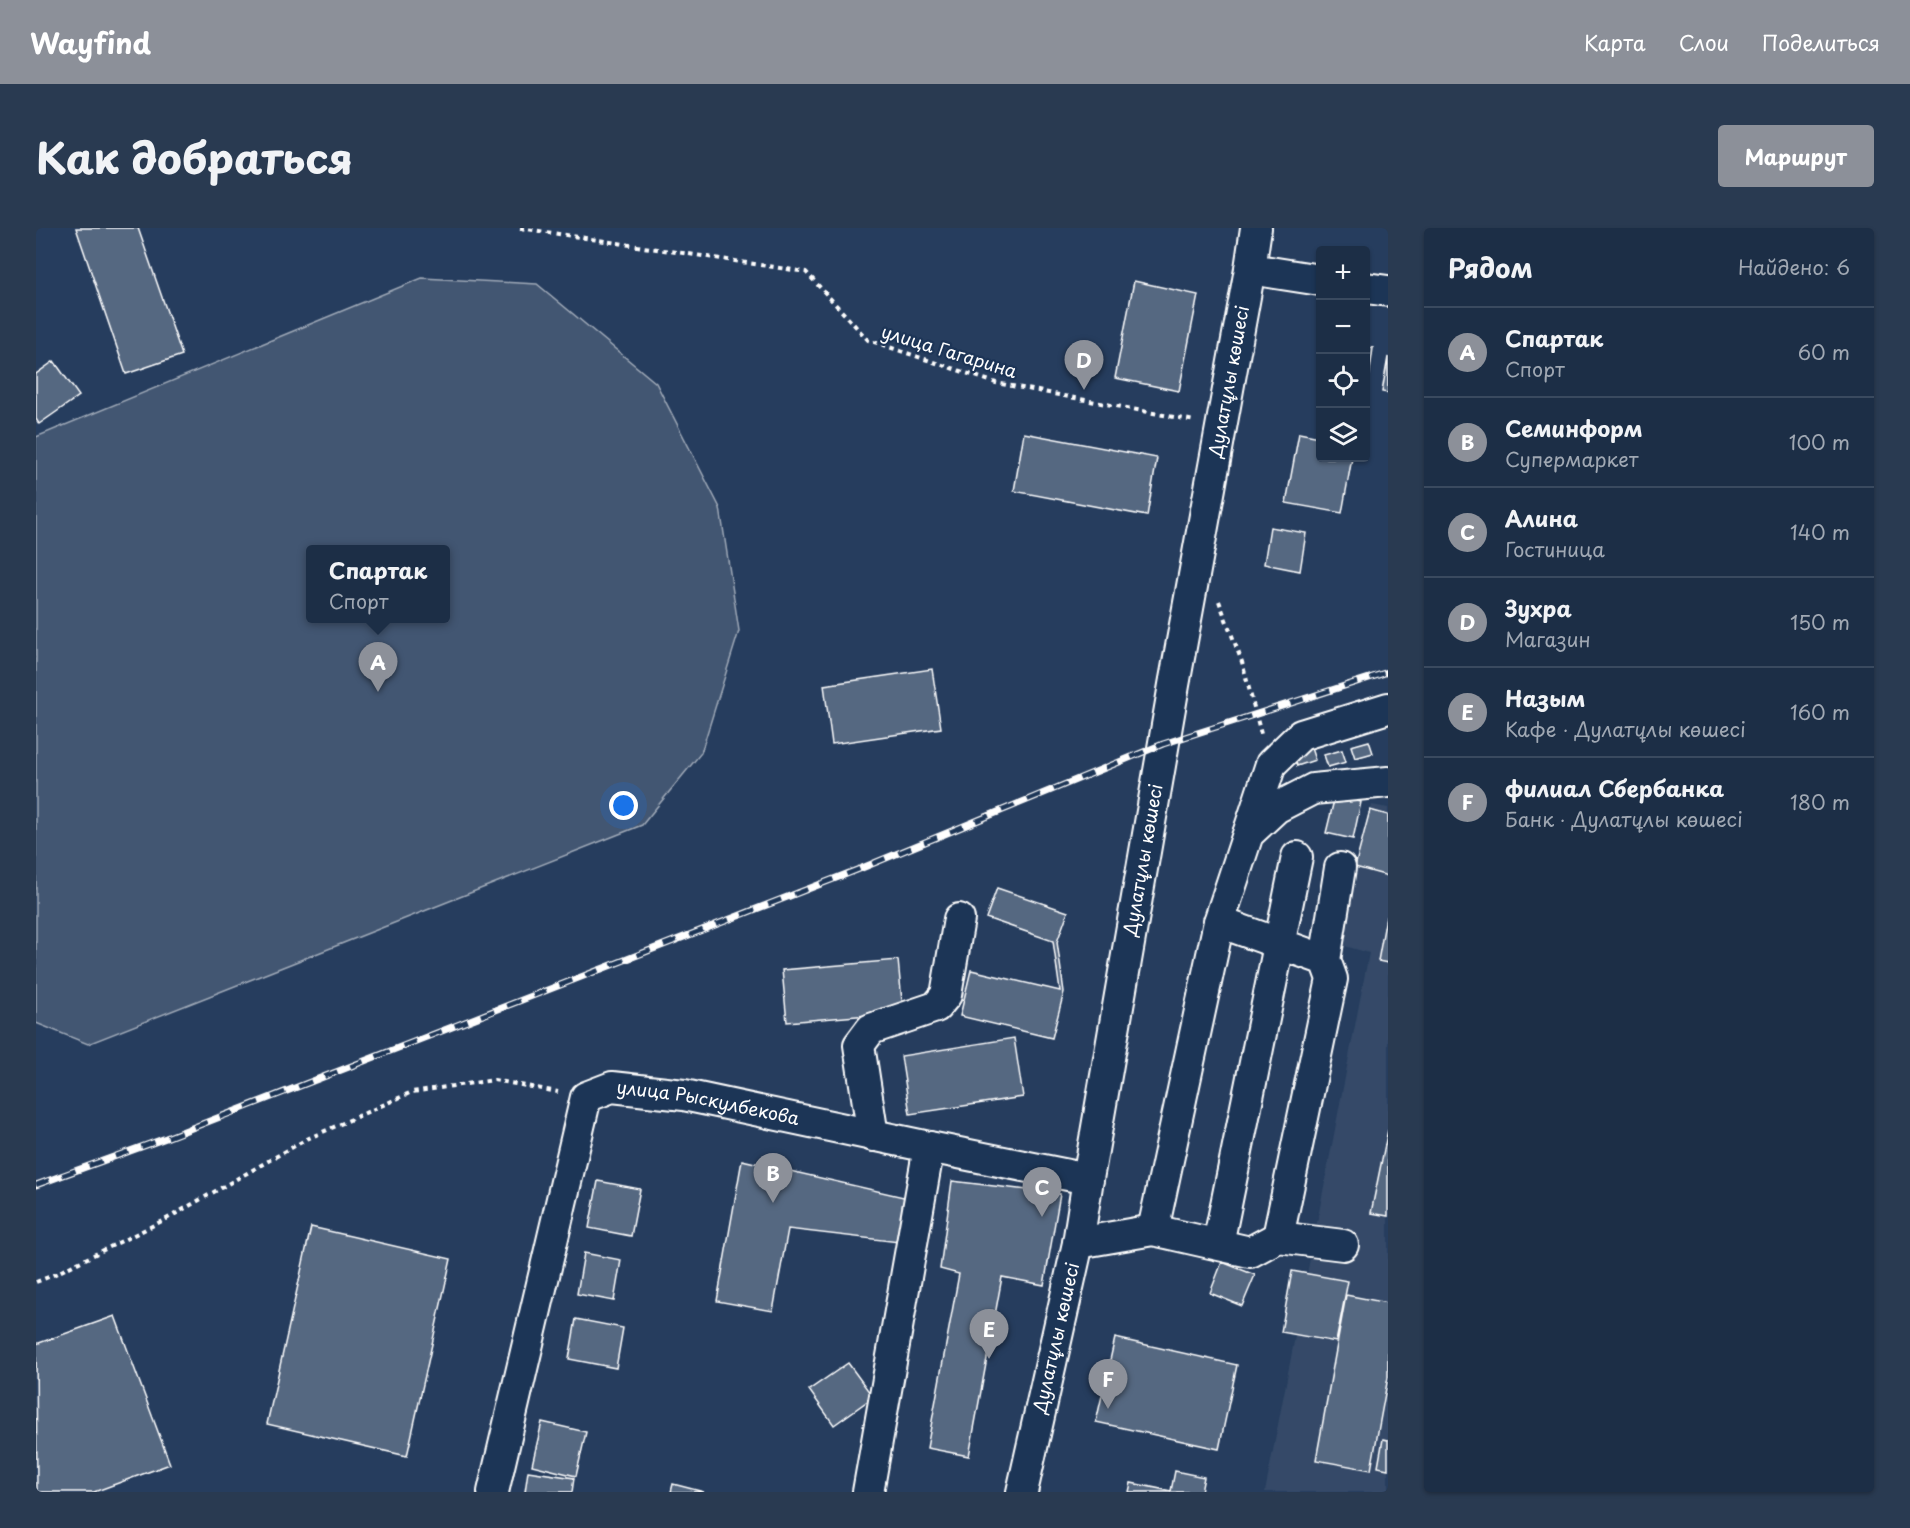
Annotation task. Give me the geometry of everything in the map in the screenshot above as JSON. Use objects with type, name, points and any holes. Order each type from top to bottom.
[{"type":"street","name":"Дулатұлы көшесі","points":[[1022,1492],[1078,1243],[1168,715],[1256,228]]},
{"type":"street","points":[[1250,269],[1316,279]]},
{"type":"street","points":[[1370,289],[1388,291]]},
{"type":"street","points":[[1153,1230],[1219,922],[1271,764],[1301,735],[1388,708]]},
{"type":"street","points":[[1248,834],[1275,808],[1313,789],[1388,782]]},
{"type":"street","points":[[1218,1244],[1297,857]]},
{"type":"street","points":[[1278,1237],[1332,979],[1325,960],[1340,868]]},
{"type":"street","points":[[873,1136],[859,1045],[871,1029],[936,1007],[946,996],[959,919]]},
{"type":"street","points":[[1219,922],[1325,960]]},
{"type":"street","name":"улица Рыскулбекова","points":[[586,1097],[612,1087],[684,1095],[1088,1179]]},
{"type":"street","points":[[493,1492],[586,1097]]},
{"type":"street","points":[[868,1492],[929,1147]]},
{"type":"street","points":[[1078,1243],[1153,1230],[1250,1252],[1278,1237],[1343,1245]]},
{"type":"path","name":"улица Гагарина","points":[[520,228],[806,272],[868,340],[996,383],[1221,427]]},
{"type":"path","points":[[1216,597],[1242,662],[1255,715],[1271,764]]},
{"type":"path","points":[[36,1282],[168,1218],[307,1138],[412,1092],[494,1080],[586,1097]]},
{"type":"shaded area","points":[[422,278],[537,284],[656,383],[720,508],[739,631],[701,753],[642,825],[88,1044],[36,1023],[36,437]]},
{"type":"shaded area","points":[[1372,805],[1388,808],[1388,1492],[1265,1492],[1369,953],[1338,944]]},
{"type":"building","points":[[76,228],[138,228],[182,355],[126,374]]},
{"type":"building","points":[[1134,281],[1198,295],[1179,391],[1115,378]]},
{"type":"building","points":[[1370,348],[1373,348],[1370,371]]},
{"type":"building","points":[[1388,357],[1388,393],[1382,392]]},
{"type":"building","points":[[54,361],[79,396],[39,424],[36,419],[36,374]]},
{"type":"building","points":[[1024,433],[1157,458],[1147,516],[1014,491]]},
{"type":"building","points":[[1299,433],[1316,436],[1316,462],[1351,462],[1342,513],[1286,503]]},
{"type":"building","points":[[1270,527],[1306,533],[1300,571],[1264,564]]},
{"type":"building","points":[[932,669],[941,728],[832,744],[824,685]]},
{"type":"building","points":[[1369,741],[1373,753],[1355,758],[1351,746]]},
{"type":"building","points":[[1311,748],[1315,760],[1297,766],[1294,753]]},
{"type":"building","points":[[1342,750],[1346,762],[1328,767],[1324,755]]},
{"type":"building","points":[[1335,796],[1361,802],[1353,839],[1326,833]]},
{"type":"building","points":[[1370,810],[1388,815],[1388,876],[1355,867]]},
{"type":"building","points":[[997,888],[1068,912],[1057,942],[1064,992],[1052,1038],[960,1016],[971,970],[1060,991],[1053,941],[986,918]]},
{"type":"building","points":[[1386,917],[1388,918],[1388,963],[1378,961]]},
{"type":"building","points":[[898,960],[903,1012],[787,1022],[782,970]]},
{"type":"building","points":[[1014,1038],[1023,1097],[910,1114],[901,1056]]},
{"type":"building","points":[[1388,1130],[1388,1216],[1371,1213]]},
{"type":"building","points":[[742,1160],[908,1198],[899,1242],[788,1229],[773,1311],[717,1301]]},
{"type":"building","points":[[598,1181],[640,1189],[631,1236],[589,1228]]},
{"type":"building","points":[[952,1181],[1060,1194],[1044,1285],[1002,1277],[969,1456],[927,1448],[959,1274],[940,1269]]},
{"type":"building","points":[[311,1227],[451,1259],[407,1456],[267,1424]]},
{"type":"building","points":[[584,1253],[621,1260],[614,1301],[577,1294]]},
{"type":"building","points":[[1222,1262],[1255,1275],[1242,1306],[1210,1293]]},
{"type":"building","points":[[1292,1271],[1348,1281],[1336,1342],[1281,1332]]},
{"type":"building","points":[[1346,1295],[1388,1303],[1388,1377],[1371,1470],[1316,1460]]},
{"type":"building","points":[[115,1316],[170,1464],[94,1492],[37,1492],[36,1344]]},
{"type":"building","points":[[576,1319],[623,1328],[616,1368],[569,1359]]},
{"type":"building","points":[[1115,1338],[1237,1365],[1219,1449],[1096,1422]]},
{"type":"building","points":[[848,1363],[873,1397],[834,1425],[809,1390]]},
{"type":"building","points":[[542,1422],[586,1432],[576,1476],[532,1465]]},
{"type":"building","points":[[1383,1439],[1388,1440],[1388,1469],[1378,1467]]},
{"type":"building","points":[[528,1471],[574,1478],[572,1492],[525,1492]]},
{"type":"building","points":[[1175,1471],[1204,1477],[1201,1492],[1129,1492],[1131,1483],[1171,1491]]},
{"type":"building","points":[[673,1484],[704,1492],[671,1492]]},
{"type":"railway","points":[[36,1185],[166,1138],[862,868],[1163,744],[1388,672]]},
{"type":"place","name":"Зухра","points":[[1084,390]]},
{"type":"place","name":"Спартак","points":[[378,692]]},
{"type":"place","name":"Семинформ","points":[[773,1203]]},
{"type":"place","name":"Алина","points":[[1042,1217]]},
{"type":"place","name":"Назым","points":[[989,1359]]},
{"type":"place","name":"филиал Сбербанка","points":[[1108,1409]]}]
